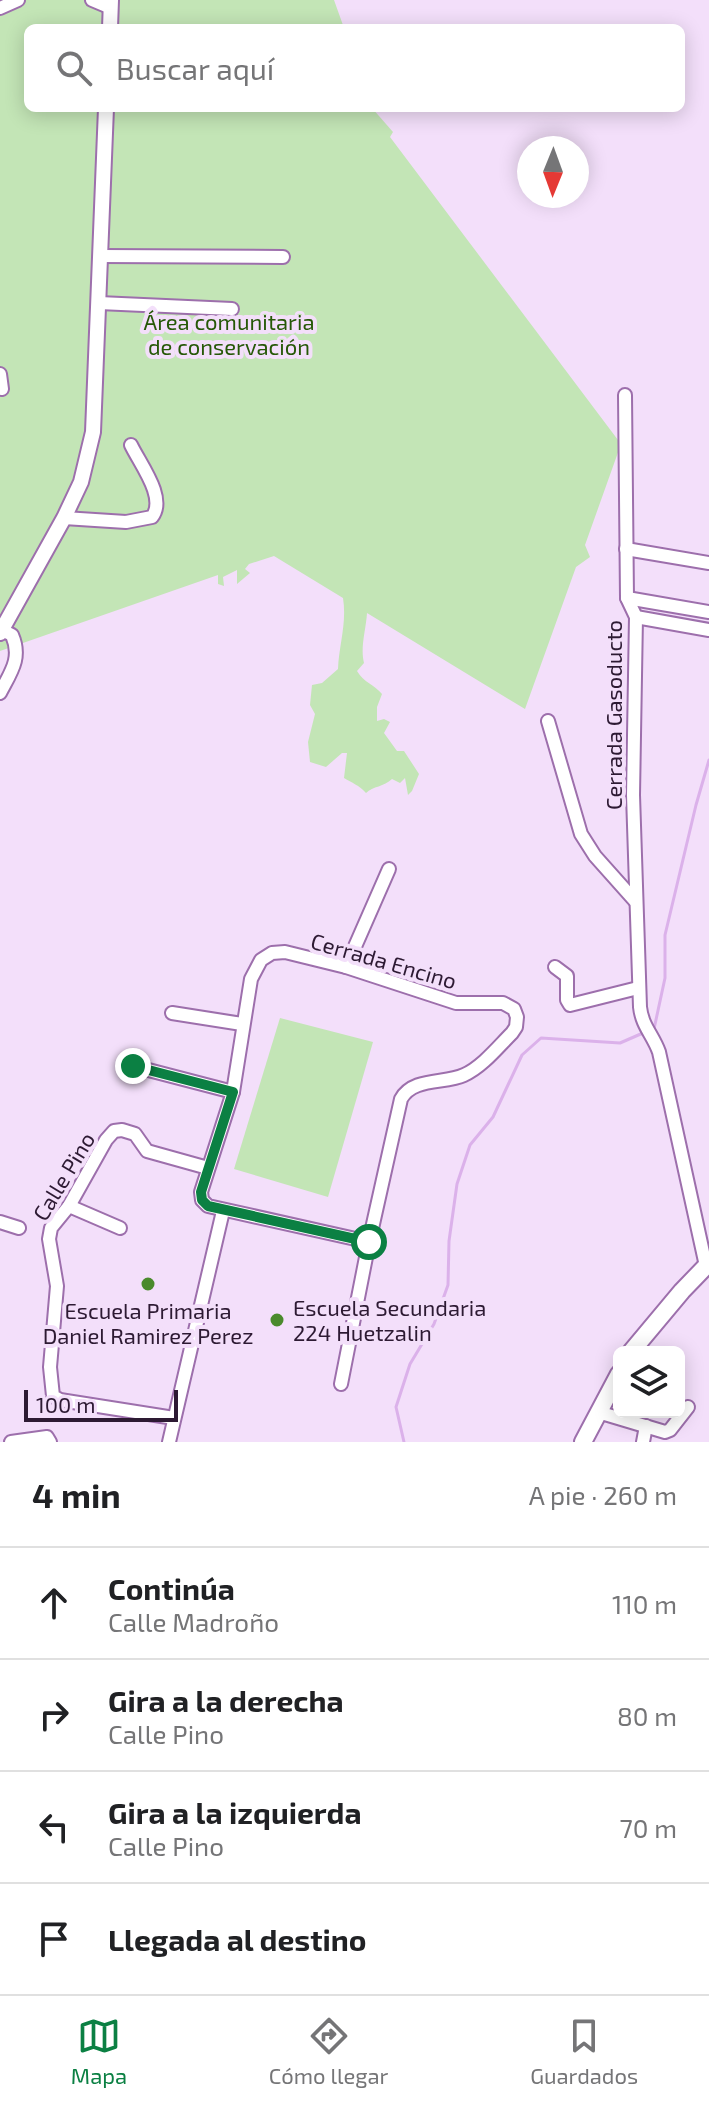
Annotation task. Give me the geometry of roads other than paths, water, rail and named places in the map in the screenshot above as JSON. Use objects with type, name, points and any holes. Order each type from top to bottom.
[{"type":"main road","points":[[636,1346],[708,1264]]},
{"type":"main road","points":[[583,1442],[613,1385]]},
{"type":"street","points":[[0,8],[18,0]]},
{"type":"street","points":[[92,0],[111,4],[110,24]]},
{"type":"street","points":[[0,693],[18,658],[12,635],[1,632],[64,518],[88,462],[93,432],[106,112]]},
{"type":"street","points":[[100,256],[283,257]]},
{"type":"street","points":[[99,303],[232,309]]},
{"type":"street","points":[[0,374],[2,389]]},
{"type":"street","name":"Cerrada Gasoducto","points":[[625,395],[627,598],[636,617],[633,795],[641,1020],[655,1041],[708,1264]]},
{"type":"street","points":[[64,518],[126,522],[152,517],[157,511],[158,497],[131,445]]},
{"type":"street","points":[[626,549],[709,563]]},
{"type":"street","points":[[627,598],[709,612]]},
{"type":"street","points":[[636,617],[709,630]]},
{"type":"street","points":[[548,721],[581,834],[595,856],[636,902]]},
{"type":"street","points":[[346,967],[389,869]]},
{"type":"street","name":"Cerrada Encino","points":[[242,1024],[251,979],[261,960],[272,953],[285,952],[346,967],[456,1003],[503,1003],[514,1009],[516,1027],[476,1067],[464,1075],[414,1086],[401,1099],[369,1242]]},
{"type":"street","points":[[555,967],[567,976],[567,1000],[570,1005],[638,988]]},
{"type":"street","points":[[172,1013],[242,1024],[233,1092],[201,1192],[202,1200],[208,1206],[223,1211],[369,1242],[341,1384]]},
{"type":"street","points":[[133,1066],[233,1092]]},
{"type":"street","name":"Calle Pino","points":[[174,1418],[60,1400],[53,1396],[50,1367],[57,1286],[49,1239],[51,1228],[69,1206],[114,1131],[135,1134],[147,1151],[208,1168]]},
{"type":"street","points":[[69,1206],[120,1228]]},
{"type":"street","points":[[169,1442],[223,1211]]},
{"type":"street","points":[[0,1222],[19,1228]]},
{"type":"street","points":[[598,1412],[665,1432],[688,1407]]},
{"type":"street","points":[[643,1442],[646,1426]]},
{"type":"street","points":[[11,1442],[48,1440]]},
{"type":"waterway","points":[[654,1029],[665,978],[665,935],[709,760]]},
{"type":"waterway","points":[[404,1442],[396,1407],[410,1364],[434,1324],[448,1285],[449,1241],[457,1184],[470,1145],[493,1117],[522,1055],[541,1038],[620,1043],[643,1033]]},
{"type":"place","name":"Escuela Primaria Daniel Ramirez Perez","points":[[148,1284]]},
{"type":"place","name":"Escuela Secundaria 224 Huetzalin","points":[[277,1320]]},
{"type":"park label","name":"Área comunitaria de conservación","points":[[229,334]]}]
